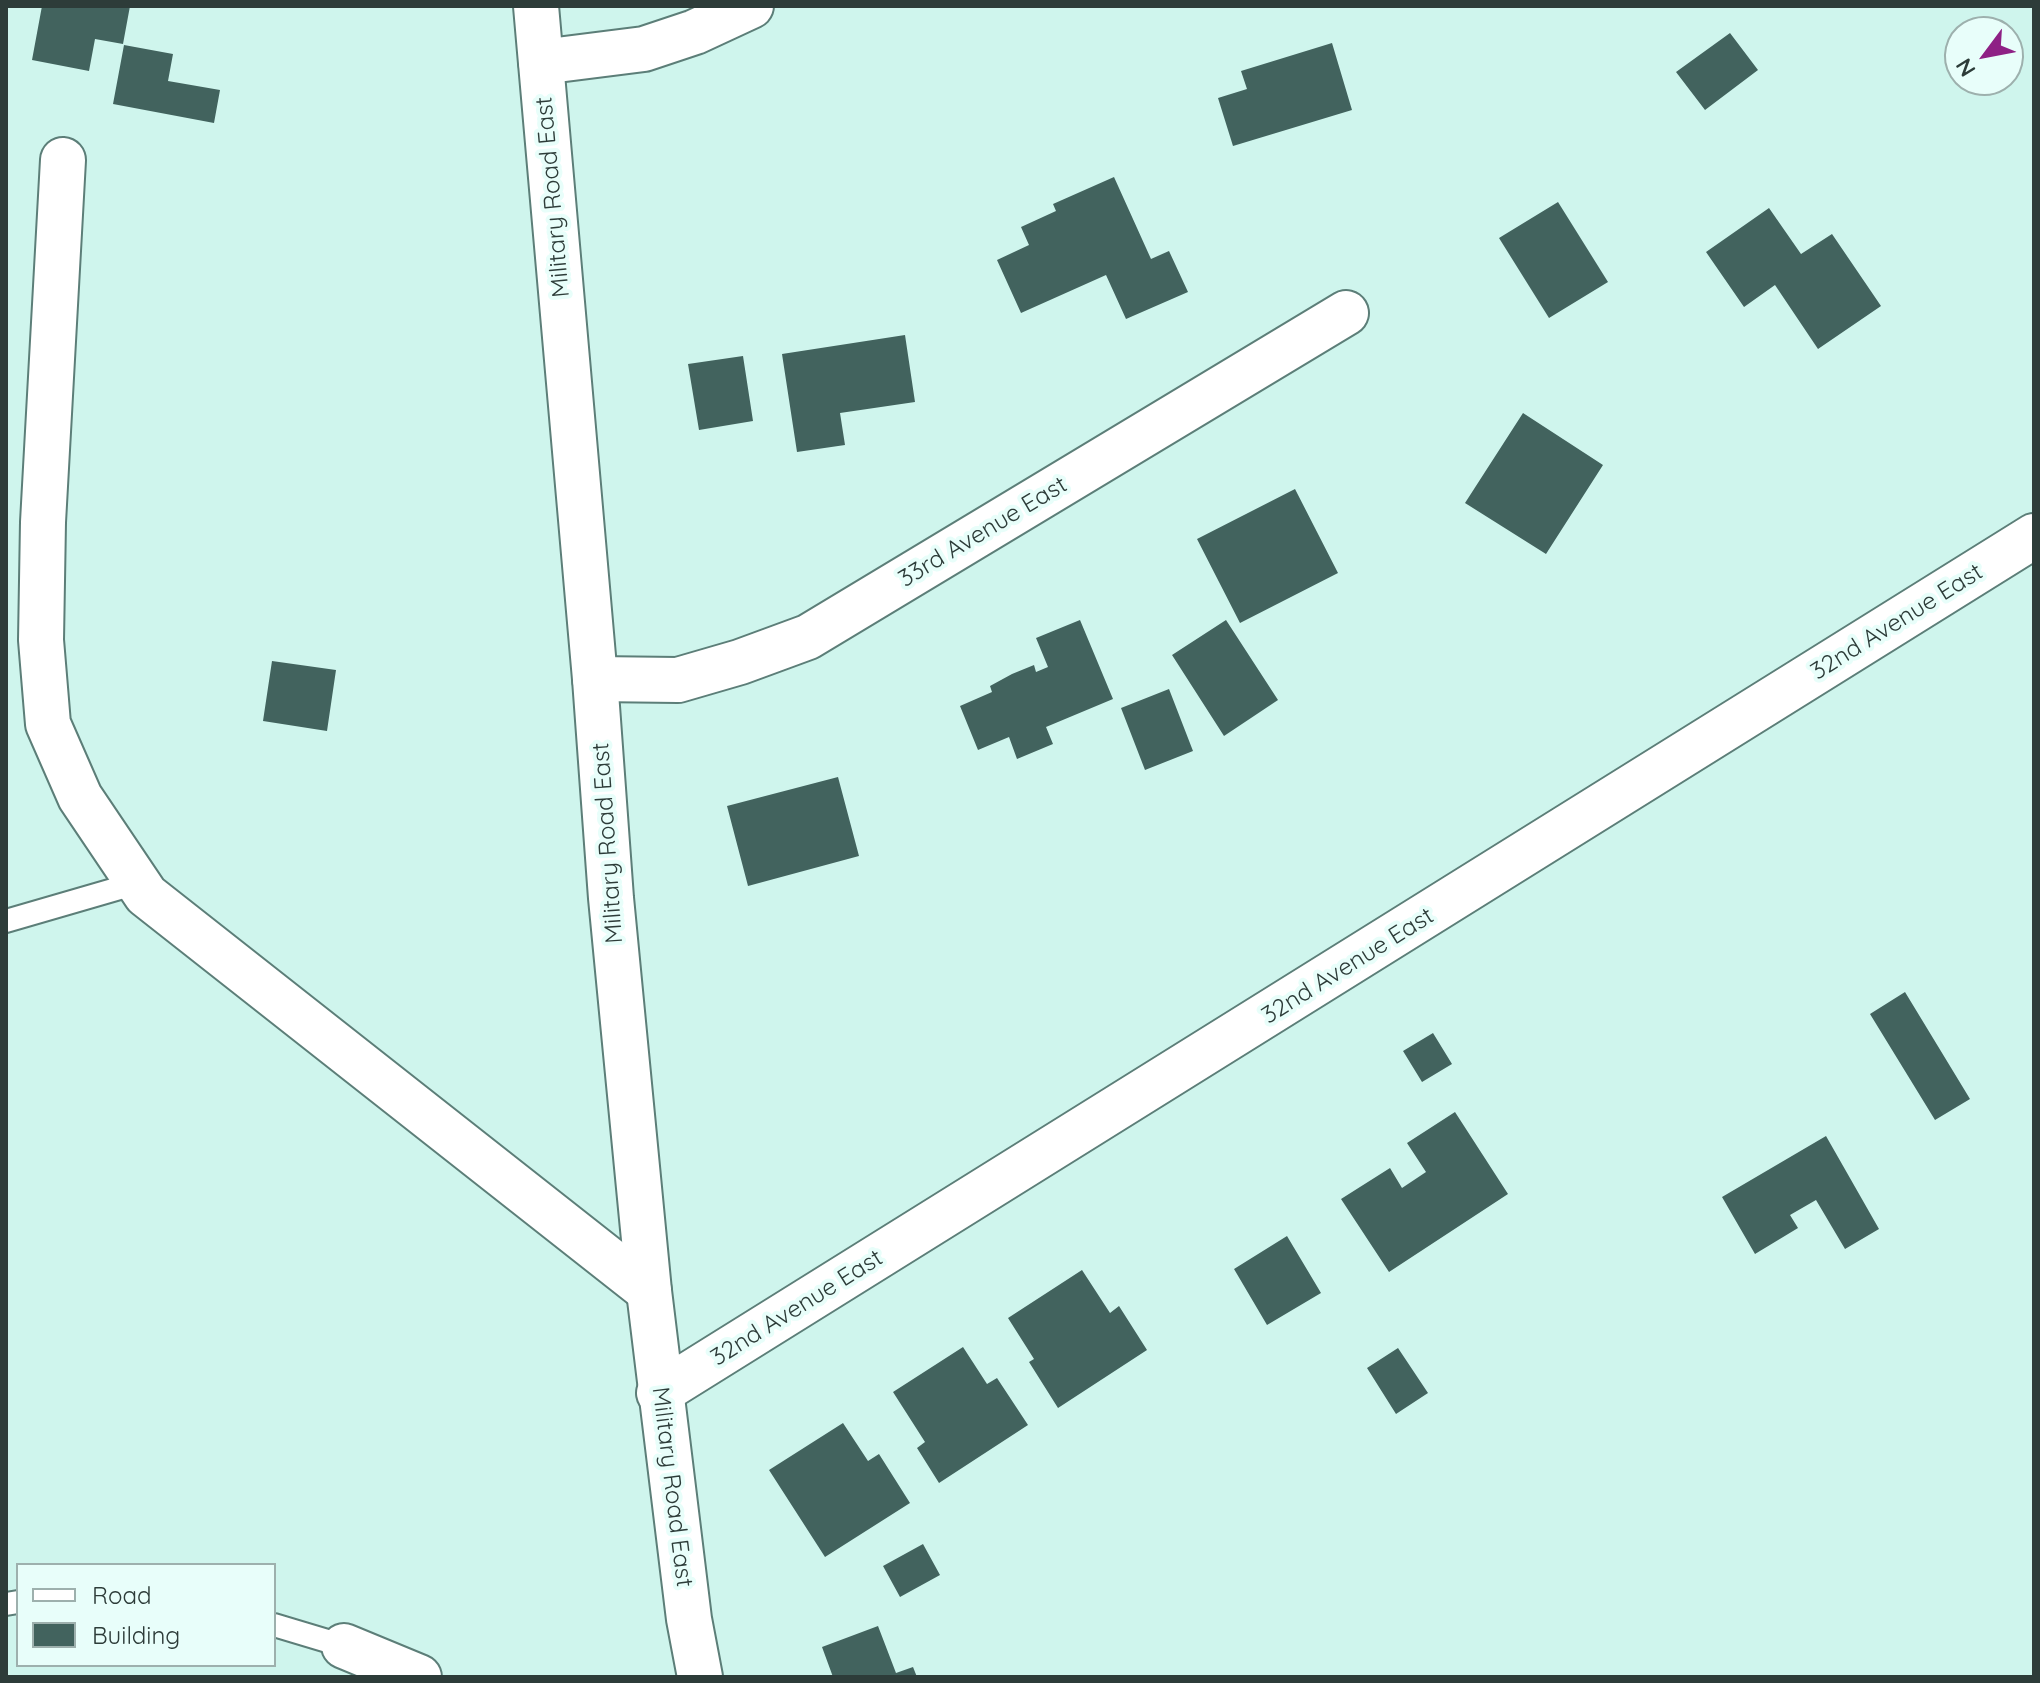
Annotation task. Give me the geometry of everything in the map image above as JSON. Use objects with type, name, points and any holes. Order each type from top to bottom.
[{"type":"street","name":"Military Road East","points":[[536,6],[595,679],[611,898],[659,1393],[689,1619],[700,1677]]},
{"type":"street","points":[[541,62],[644,49],[695,32],[751,6]]},
{"type":"street","points":[[63,160],[43,522],[41,640],[48,724],[80,797],[146,895],[649,1291]]},
{"type":"street","name":"33rd Avenue East","points":[[595,679],[678,680],[808,637],[1346,313]]},
{"type":"street","name":"32nd Avenue East","points":[[659,1393],[2034,536]]},
{"type":"street","points":[[344,1646],[419,1677]]},
{"type":"lane","points":[[6,921],[137,883]]},
{"type":"lane","points":[[276,1626],[344,1646]]},
{"type":"building","points":[[42,6],[130,6],[123,44],[95,39],[89,71],[32,60]]},
{"type":"building","points":[[1730,33],[1758,70],[1705,110],[1676,72]]},
{"type":"building","points":[[1332,43],[1352,110],[1233,146],[1218,98],[1247,89],[1241,71]]},
{"type":"building","points":[[124,45],[173,54],[168,81],[220,90],[214,123],[113,104]]},
{"type":"building","points":[[1114,177],[1151,259],[1169,251],[1188,292],[1126,319],[1106,275],[1021,313],[997,260],[1029,245],[1021,227],[1056,211],[1053,204]]},
{"type":"building","points":[[1558,202],[1608,282],[1549,318],[1499,238]]},
{"type":"building","points":[[1769,208],[1801,254],[1832,234],[1881,306],[1818,349],[1775,285],[1744,307],[1706,252]]},
{"type":"building","points":[[905,335],[915,402],[840,413],[845,445],[797,452],[782,354]]},
{"type":"building","points":[[743,356],[753,421],[699,430],[688,364]]},
{"type":"building","points":[[1523,413],[1603,465],[1546,554],[1465,503]]},
{"type":"building","points":[[1295,489],[1338,573],[1240,623],[1197,539]]},
{"type":"building","points":[[1080,620],[1113,699],[1046,727],[1053,744],[1017,759],[1009,737],[978,750],[960,706],[992,692],[990,686],[1012,674],[1034,665],[1036,672],[1048,667],[1036,638]]},
{"type":"building","points":[[1226,620],[1278,700],[1224,736],[1172,655]]},
{"type":"building","points":[[272,661],[336,670],[327,731],[263,721]]},
{"type":"building","points":[[1169,689],[1193,751],[1145,770],[1121,708]]},
{"type":"building","points":[[838,777],[859,856],[748,886],[727,806]]},
{"type":"building","points":[[1905,992],[1970,1099],[1935,1120],[1870,1014]]},
{"type":"building","points":[[1433,1033],[1452,1064],[1422,1082],[1403,1051]]},
{"type":"building","points":[[1455,1112],[1508,1194],[1389,1272],[1341,1199],[1390,1168],[1402,1188],[1426,1172],[1407,1143]]},
{"type":"building","points":[[1826,1136],[1879,1229],[1845,1249],[1816,1200],[1790,1215],[1798,1228],[1755,1254],[1722,1197]]},
{"type":"building","points":[[1287,1236],[1321,1293],[1267,1325],[1234,1269]]},
{"type":"building","points":[[1082,1270],[1110,1313],[1119,1306],[1147,1350],[1058,1408],[1029,1362],[1034,1359],[1008,1318]]},
{"type":"building","points":[[963,1347],[987,1384],[997,1378],[1028,1425],[939,1483],[917,1448],[925,1442],[893,1392]]},
{"type":"building","points":[[1398,1348],[1428,1393],[1396,1414],[1367,1368]]},
{"type":"building","points":[[843,1423],[868,1461],[879,1454],[910,1503],[825,1557],[769,1470]]},
{"type":"building","points":[[923,1544],[940,1575],[900,1597],[883,1566]]},
{"type":"building","points":[[878,1626],[896,1673],[913,1667],[917,1677],[833,1677],[822,1647]]}]
